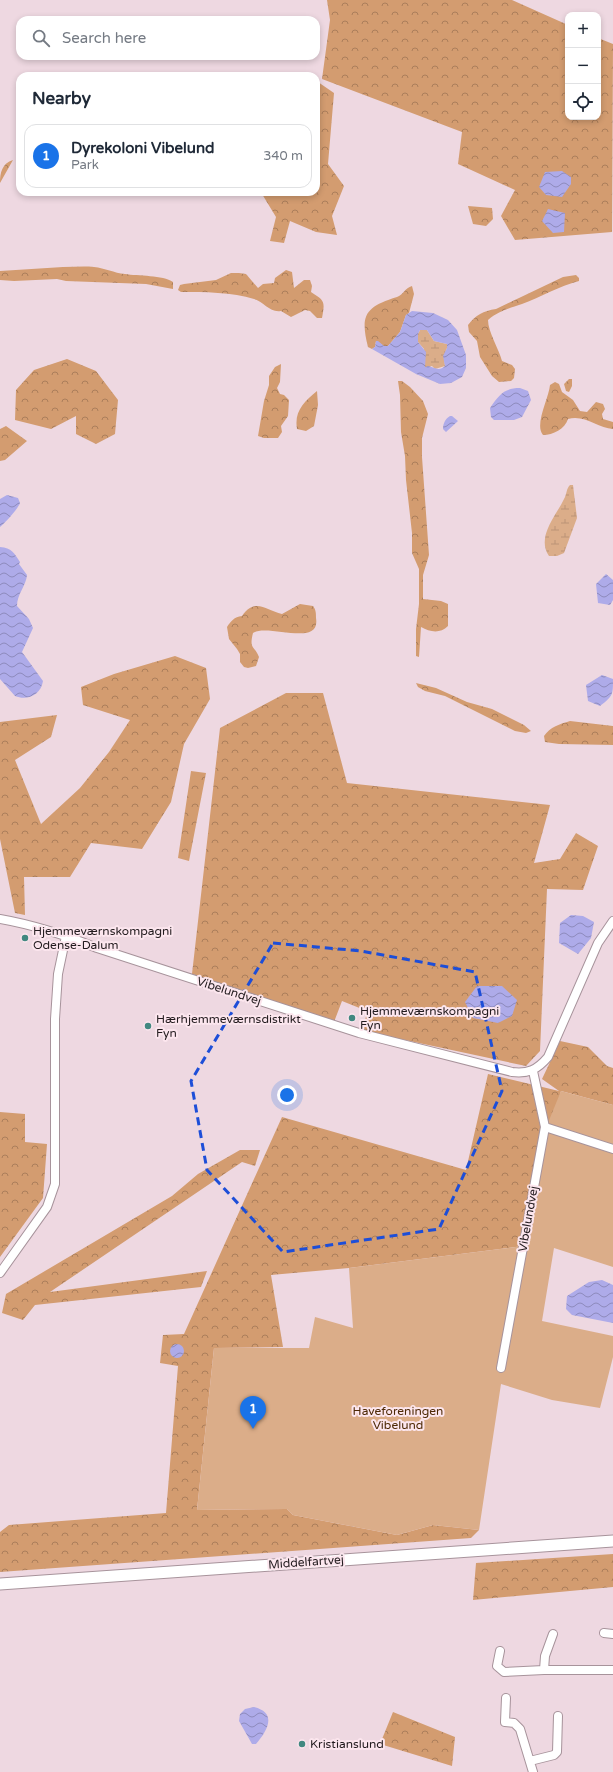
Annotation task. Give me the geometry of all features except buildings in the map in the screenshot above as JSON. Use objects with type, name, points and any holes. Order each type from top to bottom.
[{"type":"main road","name":"Middelfartvej","points":[[0,1584],[613,1541]]},
{"type":"street","name":"Vibelundvej","points":[[0,919],[41,928],[97,948],[365,1035],[512,1072],[523,1074],[533,1071],[545,1127],[502,1368]]},
{"type":"street","points":[[533,1071],[548,1057],[598,943],[613,921]]},
{"type":"street","points":[[0,1274],[47,1207],[55,1184],[54,1019],[58,974],[66,936]]},
{"type":"street","points":[[545,1127],[613,1149]]},
{"type":"street","points":[[604,1633],[613,1634]]},
{"type":"street","points":[[544,1670],[545,1656],[553,1634]]},
{"type":"street","points":[[500,1651],[497,1666],[504,1672],[544,1670],[613,1670]]},
{"type":"street","points":[[506,1698],[505,1722],[518,1725],[533,1772]]},
{"type":"street","points":[[530,1761],[554,1755],[557,1752],[558,1716]]},
{"type":"highlighted area","points":[[273,943],[361,951],[475,972],[502,1091],[439,1229],[283,1252],[207,1170],[191,1081]]},
{"type":"green space","points":[[327,0],[512,0],[565,24],[565,120],[601,120],[601,39],[613,44],[612,232],[515,240],[501,216],[515,190],[458,164],[462,132],[322,79],[330,20]]},
{"type":"green space","points":[[320,83],[334,93],[328,164],[344,186],[332,216],[337,235],[316,232],[290,221],[284,243],[270,241],[276,217],[263,196],[320,196]]},
{"type":"green space","points":[[13,160],[0,183],[2,169],[6,163]]},
{"type":"green space","points":[[468,206],[492,208],[493,219],[486,226],[473,224]]},
{"type":"green space","points":[[63,267],[94,267],[130,275],[163,278],[173,282],[173,289],[146,284],[66,281],[57,279],[14,281],[0,280],[0,271]]},
{"type":"green space","points":[[286,270],[292,272],[294,288],[304,280],[310,280],[312,286],[311,292],[319,297],[324,305],[322,318],[317,318],[310,311],[305,310],[291,317],[281,311],[270,309],[254,299],[237,295],[181,292],[178,290],[180,285],[216,280],[231,273],[246,274],[258,288],[263,284],[274,283],[275,278]]},
{"type":"green space","points":[[576,275],[579,278],[579,281],[504,310],[488,320],[488,325],[502,361],[512,365],[515,369],[514,378],[511,381],[499,382],[492,376],[480,357],[477,341],[469,332],[468,325],[477,316],[484,312],[496,309],[563,277]]},
{"type":"green space","points":[[412,286],[414,294],[409,313],[406,315],[400,332],[388,346],[384,346],[376,341],[375,347],[372,349],[368,347],[365,320],[368,314],[378,305],[399,296]]},
{"type":"green space","points":[[420,330],[427,330],[434,341],[447,344],[444,356],[445,366],[435,369],[432,366],[425,368],[424,349],[418,342],[418,334]]},
{"type":"green space","points":[[67,359],[96,371],[118,400],[115,434],[96,444],[76,434],[76,416],[51,429],[15,420],[16,390],[34,370]]},
{"type":"green space","points":[[281,364],[280,382],[277,388],[280,394],[284,395],[289,400],[288,416],[281,426],[282,432],[278,438],[264,438],[258,436],[264,401],[269,385],[269,376],[275,367]]},
{"type":"green space","points":[[569,379],[572,379],[572,386],[569,392],[566,391],[564,384]]},
{"type":"green space","points":[[398,381],[402,381],[410,387],[423,401],[428,414],[422,438],[429,555],[423,575],[423,599],[441,601],[448,604],[448,626],[445,629],[435,631],[421,627],[419,657],[416,656],[416,629],[419,604],[419,569],[412,553],[412,533],[405,456],[401,432]]},
{"type":"green space","points":[[555,382],[559,384],[562,392],[573,400],[580,411],[587,412],[596,402],[603,404],[605,409],[602,414],[603,419],[613,422],[613,429],[580,418],[574,418],[568,419],[564,426],[558,431],[543,435],[540,425],[541,418],[550,385]]},
{"type":"green space","points":[[317,391],[318,405],[314,426],[306,431],[297,429],[297,417],[301,407]]},
{"type":"green space","points":[[6,426],[27,441],[5,460],[0,461],[0,429]]},
{"type":"green space","points":[[570,485],[573,485],[577,518],[564,553],[557,556],[549,556],[546,549],[546,534]]},
{"type":"green space","points":[[300,604],[314,607],[316,615],[315,627],[310,632],[302,633],[260,631],[253,633],[252,644],[259,657],[256,666],[248,668],[244,667],[240,662],[240,654],[229,639],[227,627],[231,621],[242,616],[251,607],[261,606],[282,614]]},
{"type":"green space","points":[[175,656],[206,668],[210,699],[184,744],[171,802],[142,849],[91,843],[70,877],[24,877],[25,915],[15,913],[0,839],[0,722],[57,715],[51,737],[15,760],[41,824],[80,788],[109,752],[130,720],[83,705],[81,687],[114,674]]},
{"type":"green space","points":[[416,683],[436,688],[467,702],[492,709],[524,725],[531,731],[526,733],[515,731],[445,696],[425,691],[418,687]]},
{"type":"green space","points":[[286,693],[323,693],[347,783],[550,805],[534,863],[560,859],[576,833],[598,846],[583,890],[547,889],[540,1051],[526,1066],[363,1031],[367,1011],[342,1001],[334,1022],[192,974],[220,728]]},
{"type":"green space","points":[[570,721],[613,726],[613,745],[559,744],[545,742],[544,736],[549,730]]},
{"type":"green space","points":[[191,771],[206,773],[189,861],[178,858]]},
{"type":"green space","points":[[560,1041],[588,1047],[607,1066],[613,1068],[613,1105],[561,1091],[523,1246],[349,1268],[271,1275],[283,1347],[214,1348],[197,1510],[287,1509],[293,1515],[397,1535],[433,1525],[479,1530],[471,1538],[0,1572],[0,1532],[9,1525],[166,1513],[178,1366],[160,1363],[163,1335],[184,1334],[282,1117],[466,1170],[488,1074],[559,1091],[542,1079]]},
{"type":"green space","name":"Haveforeningen Vibelund","points":[[561,1091],[613,1105],[613,1267],[554,1248],[542,1321],[613,1336],[613,1357],[600,1408],[552,1400],[501,1384],[479,1530],[433,1525],[397,1535],[293,1515],[287,1509],[197,1510],[214,1348],[309,1348],[315,1317],[353,1328],[349,1268],[523,1246],[541,1140]]},
{"type":"green space","points":[[0,1112],[25,1114],[25,1142],[47,1144],[43,1198],[0,1257]]},
{"type":"green space","points":[[240,1150],[260,1150],[255,1166],[242,1162],[50,1292],[207,1271],[201,1287],[35,1305],[23,1320],[2,1313],[6,1294],[172,1196],[198,1174]]},
{"type":"green space","points":[[613,1554],[613,1587],[473,1600],[476,1563]]},
{"type":"green space","points":[[393,1712],[455,1737],[452,1766],[380,1744]]},
{"type":"water","points":[[562,171],[571,177],[571,184],[562,197],[546,195],[539,187],[545,172]]},
{"type":"water","points":[[548,209],[565,213],[564,232],[553,233],[542,221]]},
{"type":"water","points":[[412,311],[433,313],[448,320],[457,330],[466,355],[466,368],[462,377],[451,383],[440,384],[416,374],[372,349],[375,347],[376,341],[384,346],[388,346],[400,332],[406,315]],"holes":[[[420,330],[427,330],[434,341],[447,344],[447,348],[443,356],[445,366],[441,369],[428,366],[425,367],[426,352],[418,342],[418,334]]]},
{"type":"water","points":[[520,388],[528,391],[531,400],[522,417],[514,420],[494,420],[491,417],[490,408],[496,399],[502,393],[510,389]]},
{"type":"water","points":[[450,416],[458,421],[446,432],[443,429],[443,425]]},
{"type":"water","points":[[7,495],[18,498],[20,503],[8,520],[0,527],[0,499]]},
{"type":"water","points":[[0,547],[7,548],[16,556],[20,562],[19,564],[27,575],[18,598],[17,606],[29,619],[33,628],[22,652],[43,681],[42,686],[33,696],[24,698],[15,696],[0,679]]},
{"type":"water","points":[[606,574],[613,580],[613,600],[610,605],[598,603],[596,584]]},
{"type":"water","points":[[602,675],[613,679],[613,689],[608,700],[600,706],[588,701],[586,685]]},
{"type":"water","points":[[571,915],[583,916],[594,922],[591,938],[578,954],[559,943],[560,923]]},
{"type":"water","points":[[477,986],[502,986],[517,1000],[512,1016],[498,1023],[473,1018],[465,1002]]},
{"type":"water","points":[[602,1280],[613,1285],[613,1323],[572,1315],[566,1309],[567,1296],[589,1282]]},
{"type":"water","points":[[174,1344],[180,1344],[184,1348],[184,1354],[180,1358],[174,1358],[170,1354],[170,1348]]},
{"type":"water","points":[[254,1707],[266,1713],[268,1723],[264,1734],[256,1744],[252,1744],[239,1721],[240,1714],[245,1709]]},
{"type":"place","name":"Hjemmeværnskompagni Odense-Dalum","points":[[25,938]]},
{"type":"place","name":"Hjemmeværnskompagni Fyn","points":[[352,1018]]},
{"type":"place","name":"Hærhjemmeværnsdistrikt Fyn","points":[[148,1026]]},
{"type":"place","name":"Dyrekoloni Vibelund","points":[[253,1429]]},
{"type":"place","name":"Kristianslund","points":[[302,1744]]}]
